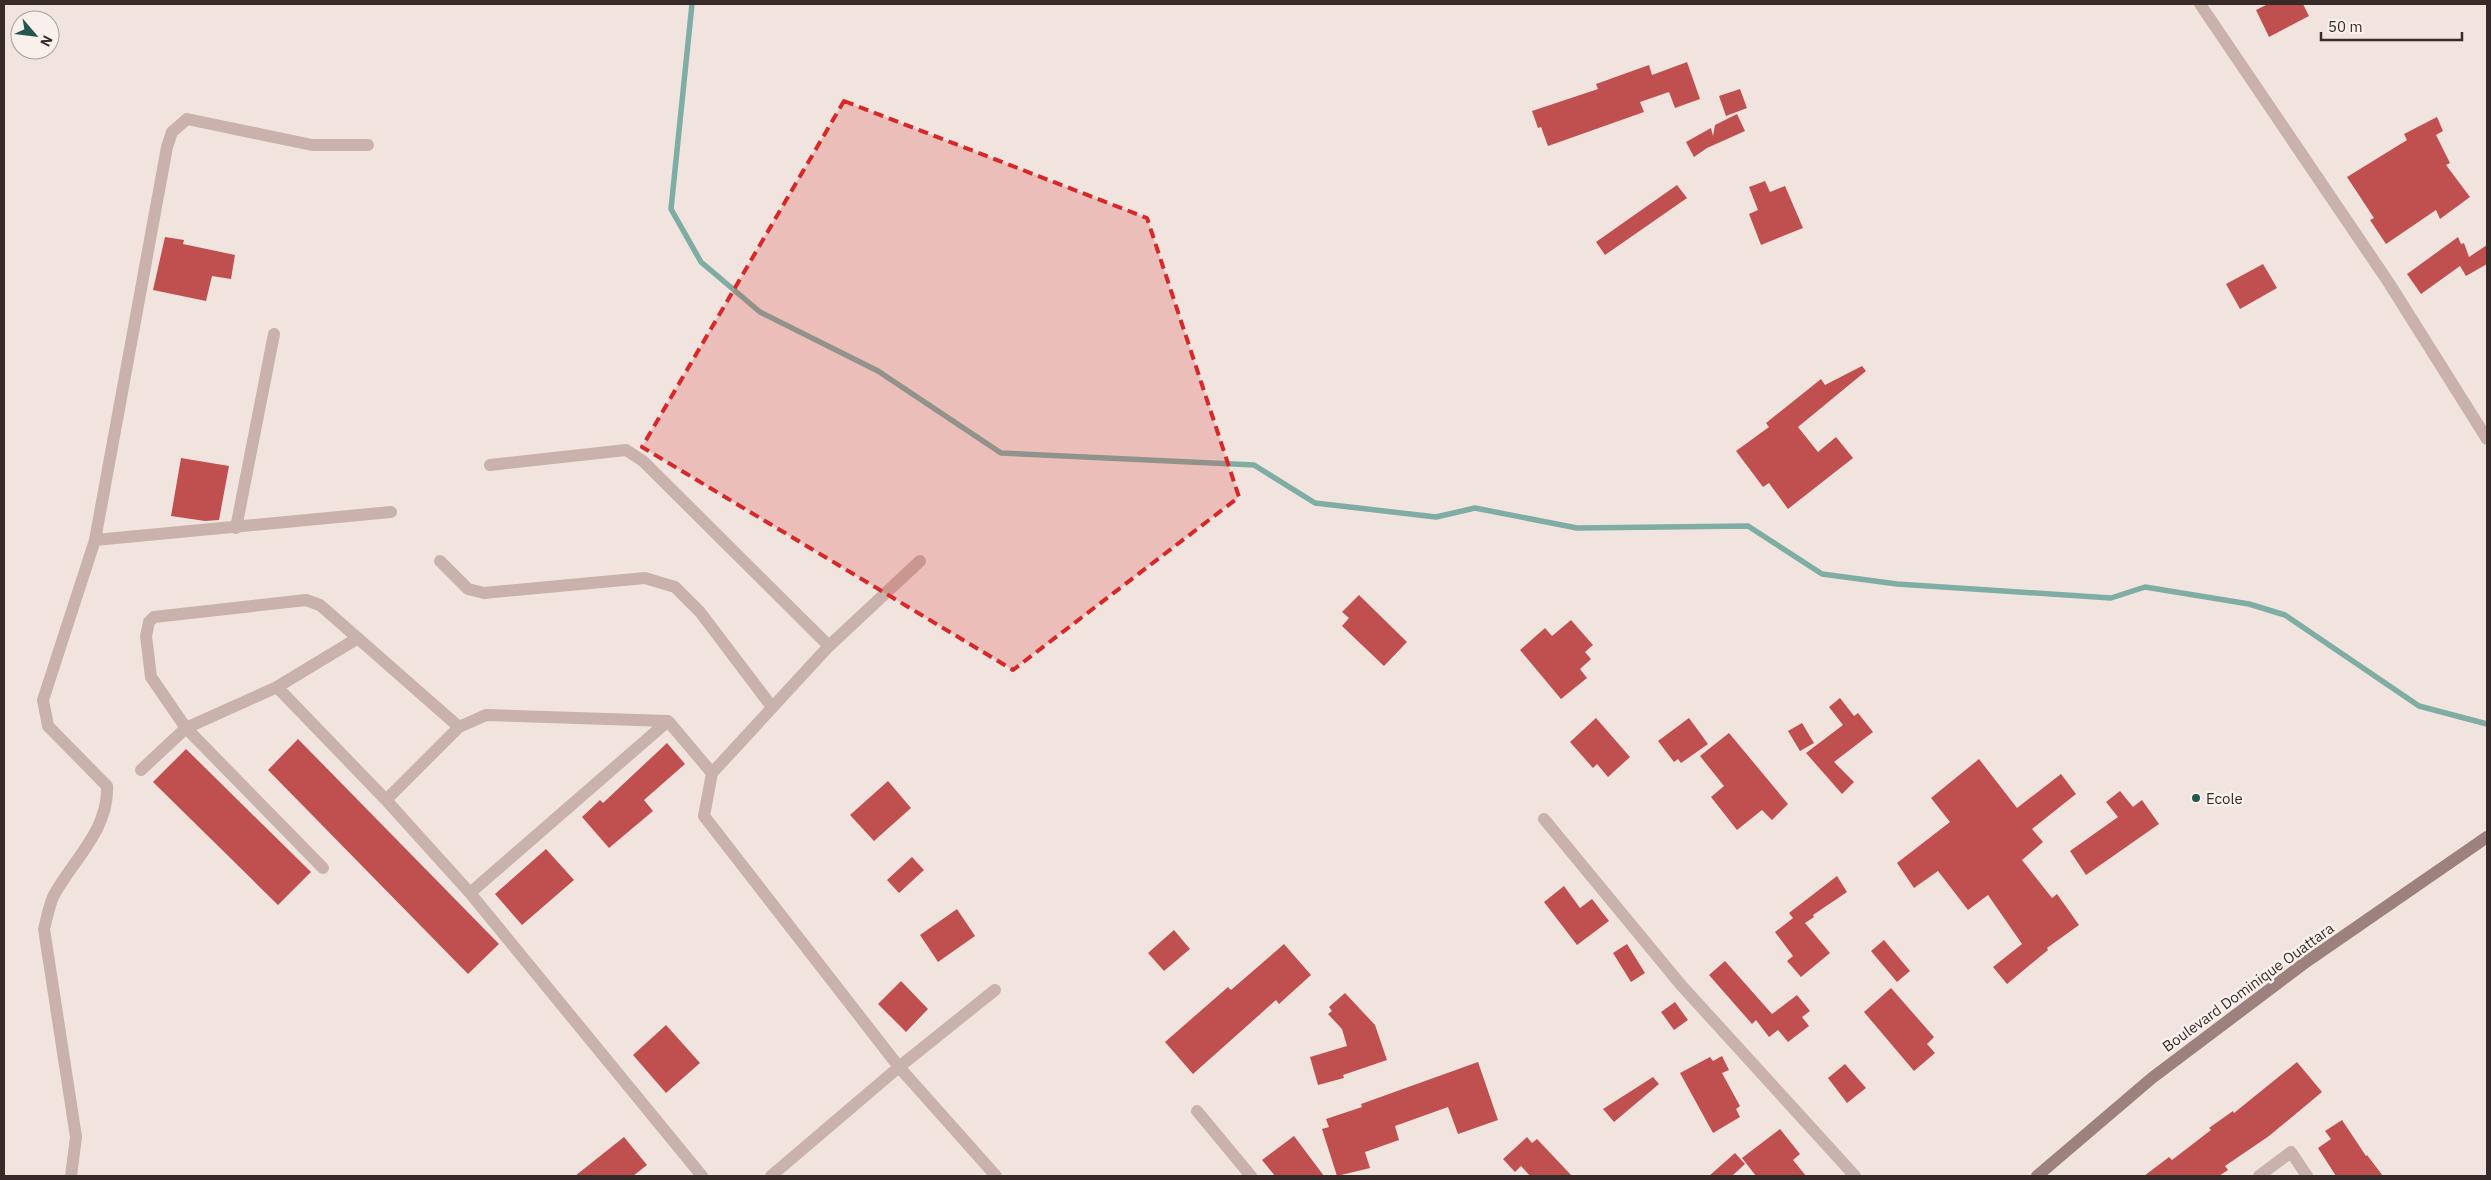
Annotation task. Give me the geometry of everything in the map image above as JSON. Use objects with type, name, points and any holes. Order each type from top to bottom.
[{"type":"street","points":[[2200,4],[2389,283],[2487,439]]},
{"type":"street","points":[[71,1176],[76,1137],[44,929],[53,897],[98,828],[108,802],[107,786],[48,726],[43,700],[94,540],[167,147],[172,132],[187,119],[312,145],[368,145]]},
{"type":"street","points":[[236,528],[274,334]]},
{"type":"street","points":[[490,465],[626,450],[643,461],[829,646]]},
{"type":"street","points":[[94,540],[391,512]]},
{"type":"street","points":[[440,562],[468,589],[484,594],[645,578],[674,587],[700,612],[772,707]]},
{"type":"street","points":[[920,562],[829,646],[712,773],[704,816],[899,1067],[996,1176]]},
{"type":"street","points":[[323,868],[186,728],[151,677],[146,636],[149,622],[154,617],[306,600],[320,605],[459,727]]},
{"type":"street","points":[[141,770],[186,728],[277,688],[358,638]]},
{"type":"street","points":[[277,688],[386,800],[470,893],[641,1098],[702,1176]]},
{"type":"street","points":[[386,800],[459,727],[486,715],[668,721],[712,773]]},
{"type":"street","points":[[470,893],[668,721]]},
{"type":"street","points":[[1544,819],[1681,985],[1855,1176]]},
{"type":"street","name":"Boulevard Dominique Ouattara","points":[[2037,1176],[2152,1078],[2298,968],[2487,837]]},
{"type":"street","points":[[771,1176],[899,1067],[995,990]]},
{"type":"street","points":[[1197,1111],[1251,1176]]},
{"type":"street","points":[[2260,1176],[2290,1152],[2308,1176]]},
{"type":"highlighted area","points":[[844,101],[1147,218],[1239,497],[1013,670],[642,447]]},
{"type":"building","points":[[2268,4],[2303,4],[2309,16],[2269,37],[2256,10]]},
{"type":"building","points":[[1687,62],[1700,99],[1675,108],[1669,92],[1640,102],[1644,112],[1548,146],[1541,127],[1538,128],[1532,111],[1598,89],[1596,84],[1649,65],[1652,75]]},
{"type":"building","points":[[1740,89],[1747,108],[1726,116],[1719,96]]},
{"type":"building","points":[[1737,114],[1745,131],[1707,148],[1694,157],[1686,142],[1711,128],[1713,136],[1715,125]]},
{"type":"building","points":[[2437,117],[2443,131],[2436,135],[2450,163],[2446,165],[2470,197],[2440,219],[2436,210],[2386,244],[2370,220],[2374,218],[2347,177],[2407,140],[2404,134]]},
{"type":"building","points":[[1765,181],[1770,192],[1785,186],[1803,228],[1761,245],[1749,214],[1758,210],[1749,187]]},
{"type":"building","points":[[1677,185],[1687,198],[1605,255],[1596,242]]},
{"type":"building","points":[[165,237],[184,240],[183,244],[235,255],[231,279],[212,276],[206,301],[153,290]]},
{"type":"building","points":[[2458,237],[2461,244],[2464,243],[2469,257],[2487,245],[2487,264],[2466,276],[2460,266],[2421,294],[2407,274]]},
{"type":"building","points":[[2263,264],[2277,288],[2240,309],[2226,284]]},
{"type":"building","points":[[1862,366],[1866,371],[1798,427],[1818,452],[1836,437],[1853,458],[1788,509],[1769,483],[1763,487],[1736,451],[1769,427],[1766,423],[1821,379],[1825,385]]},
{"type":"building","points":[[181,458],[229,466],[219,520],[205,521],[171,516]]},
{"type":"building","points":[[1359,595],[1407,642],[1384,666],[1342,626],[1349,618],[1342,612]]},
{"type":"building","points":[[1571,620],[1593,645],[1585,652],[1591,659],[1580,669],[1587,678],[1561,699],[1520,650],[1545,628],[1552,636]]},
{"type":"building","points":[[1840,698],[1854,716],[1858,713],[1873,732],[1834,762],[1854,782],[1842,794],[1806,753],[1843,725],[1829,707]]},
{"type":"building","points":[[1596,718],[1630,757],[1608,777],[1597,764],[1593,768],[1570,742]]},
{"type":"building","points":[[1689,718],[1708,744],[1681,763],[1678,759],[1674,762],[1658,741]]},
{"type":"building","points":[[1802,723],[1814,743],[1800,751],[1788,731]]},
{"type":"building","points":[[1729,733],[1788,804],[1772,820],[1762,810],[1737,830],[1711,797],[1724,786],[1700,756]]},
{"type":"building","points":[[298,739],[499,944],[468,974],[268,770]]},
{"type":"building","points":[[667,743],[685,764],[644,800],[653,811],[609,848],[582,817],[600,800],[603,803]]},
{"type":"building","points":[[186,749],[311,872],[278,905],[153,782]]},
{"type":"building","points":[[1979,759],[2017,808],[2061,774],[2076,794],[2032,829],[2043,842],[2022,860],[2052,898],[2057,894],[2079,925],[2047,948],[2048,950],[2007,984],[1993,967],[2022,944],[1988,895],[1968,910],[1938,871],[1914,888],[1897,863],[1950,822],[1931,798]]},
{"type":"building","points":[[888,781],[911,808],[874,841],[850,815]]},
{"type":"building","points":[[2120,791],[2133,807],[2142,800],[2159,824],[2086,875],[2070,851],[2118,817],[2106,802]]},
{"type":"building","points":[[546,849],[574,880],[522,925],[495,894]]},
{"type":"building","points":[[912,857],[924,870],[899,893],[887,880]]},
{"type":"building","points":[[1837,876],[1847,892],[1813,915],[1814,917],[1805,923],[1830,953],[1801,977],[1787,961],[1793,956],[1775,932],[1793,918],[1789,913]]},
{"type":"building","points":[[1564,886],[1580,908],[1592,899],[1609,921],[1577,945],[1544,902]]},
{"type":"building","points":[[957,909],[975,936],[938,962],[920,935]]},
{"type":"building","points":[[1174,930],[1190,949],[1164,971],[1148,953]]},
{"type":"building","points":[[1884,940],[1910,971],[1897,982],[1871,951]]},
{"type":"building","points":[[1284,944],[1311,975],[1279,1004],[1276,1000],[1193,1074],[1165,1042],[1228,987],[1231,990]]},
{"type":"building","points":[[1627,944],[1645,973],[1631,982],[1613,953]]},
{"type":"building","points":[[1725,961],[1772,1014],[1797,995],[1810,1011],[1802,1017],[1809,1026],[1788,1042],[1778,1030],[1769,1037],[1756,1020],[1752,1024],[1709,975]]},
{"type":"building","points":[[901,981],[928,1009],[906,1032],[878,1004]]},
{"type":"building","points":[[1891,988],[1934,1037],[1927,1044],[1935,1053],[1914,1071],[1864,1012]]},
{"type":"building","points":[[1345,993],[1375,1025],[1387,1060],[1343,1075],[1344,1078],[1318,1085],[1310,1057],[1347,1046],[1342,1029],[1328,1014],[1332,1011],[1329,1007]]},
{"type":"building","points":[[1675,1002],[1688,1020],[1674,1030],[1661,1012]]},
{"type":"building","points":[[666,1025],[700,1063],[666,1093],[633,1055]]},
{"type":"building","points":[[1722,1056],[1729,1070],[1722,1073],[1740,1106],[1736,1109],[1740,1117],[1713,1133],[1680,1073],[1710,1057],[1713,1061]]},
{"type":"building","points":[[1478,1062],[1498,1120],[1458,1134],[1448,1107],[1395,1126],[1399,1140],[1365,1152],[1370,1168],[1337,1176],[1322,1129],[1329,1127],[1326,1119],[1362,1107],[1361,1104]]},
{"type":"building","points":[[2297,1062],[2322,1092],[2269,1136],[2225,1166],[2228,1170],[2219,1176],[2144,1176],[2169,1157],[2172,1160],[2211,1130],[2209,1128],[2233,1111],[2234,1113]]},
{"type":"building","points":[[1845,1064],[1866,1088],[1847,1103],[1828,1078]]},
{"type":"building","points":[[1653,1077],[1659,1084],[1614,1122],[1603,1109]]},
{"type":"building","points":[[2342,1120],[2366,1156],[2383,1176],[2336,1176],[2318,1148],[2331,1139],[2325,1131]]},
{"type":"building","points":[[1780,1129],[1800,1154],[1793,1160],[1806,1176],[1756,1176],[1742,1158]]},
{"type":"building","points":[[1294,1136],[1324,1176],[1275,1176],[1262,1160]]},
{"type":"building","points":[[624,1137],[647,1165],[633,1176],[575,1176]]},
{"type":"building","points":[[1527,1137],[1532,1143],[1537,1139],[1572,1176],[1530,1176],[1521,1166],[1515,1172],[1503,1159]]},
{"type":"building","points":[[1735,1153],[1745,1164],[1732,1176],[1709,1176]]},
{"type":"waterway","points":[[692,4],[671,209],[701,262],[760,312],[878,371],[1001,453],[1254,465],[1315,503],[1436,517],[1475,508],[1577,528],[1748,526],[1822,574],[1897,584],[2111,598],[2145,587],[2249,604],[2285,615],[2419,706],[2487,724]]},
{"type":"place","name":"Ecole","points":[[2196,798]]}]
